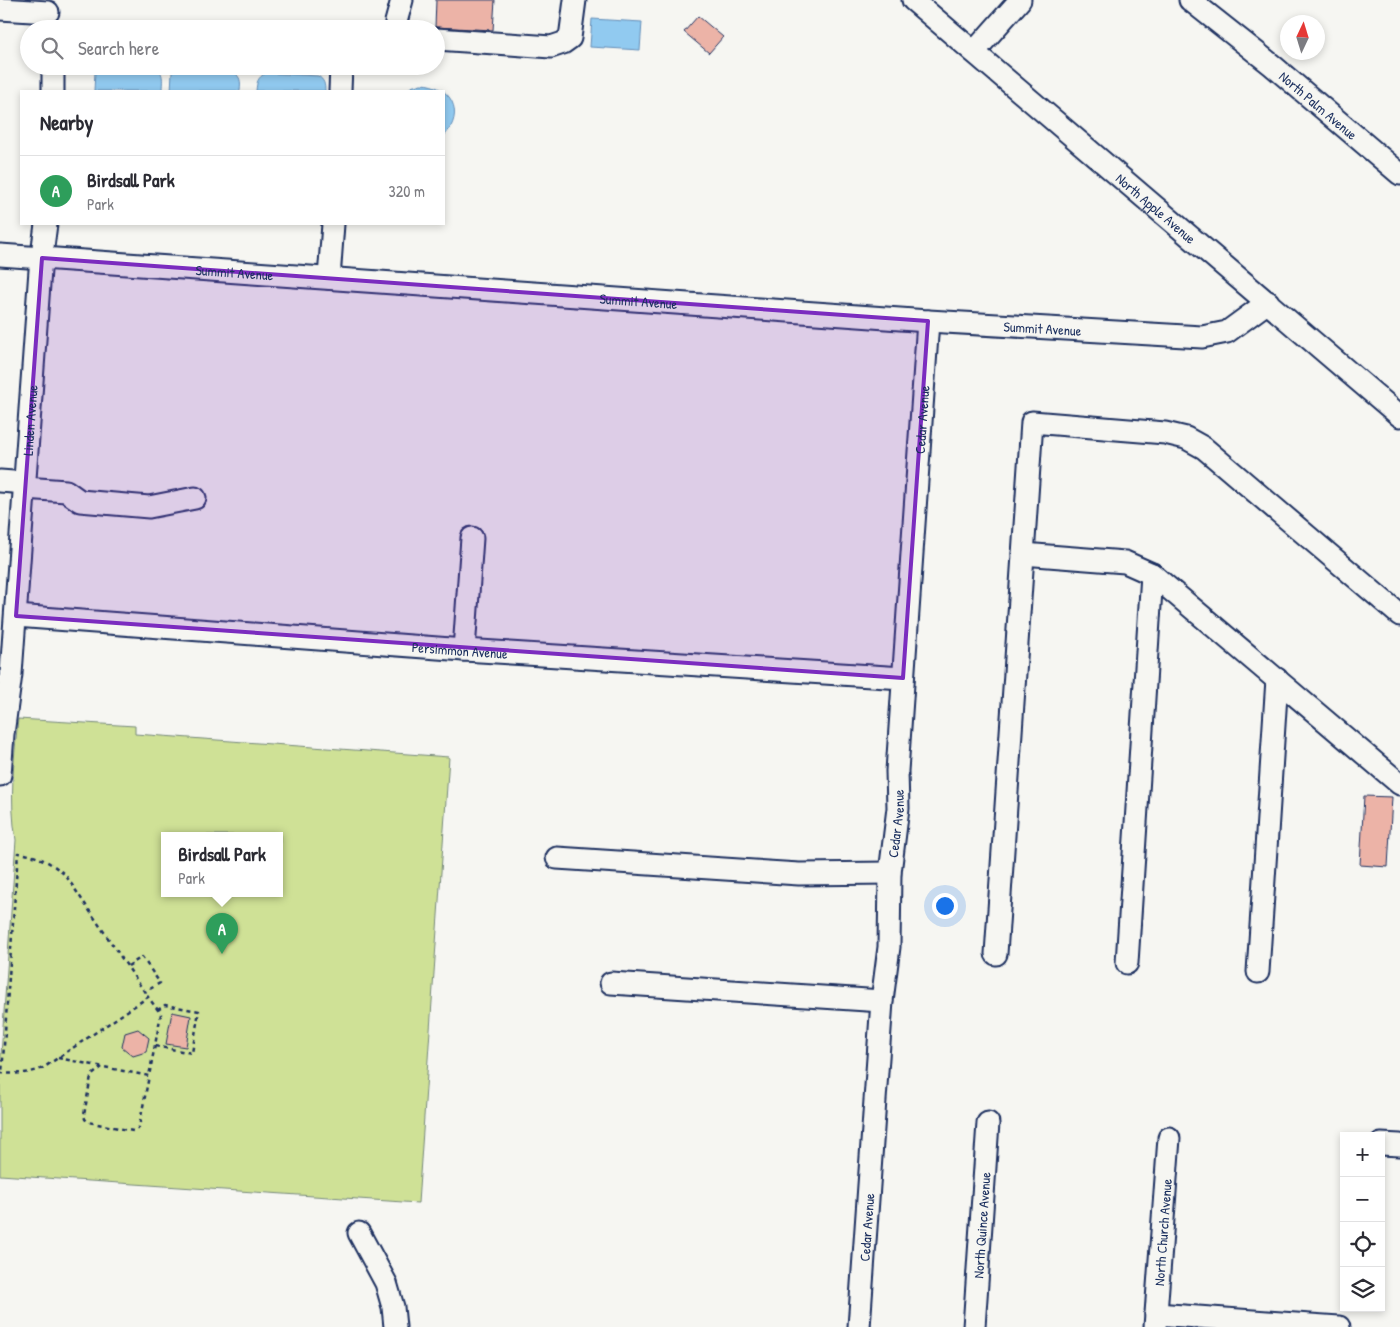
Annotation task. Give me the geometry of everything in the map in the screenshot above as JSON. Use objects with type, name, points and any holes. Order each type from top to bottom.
[{"type":"street","points":[[395,20],[402,0]]},
{"type":"street","points":[[445,40],[551,47],[563,44],[570,38],[575,0]]},
{"type":"street","name":"North Apple Avenue","points":[[913,0],[1400,416]]},
{"type":"street","points":[[974,52],[1020,0]]},
{"type":"street","name":"North Palm Avenue","points":[[1190,0],[1272,65],[1400,174]]},
{"type":"street","points":[[0,9],[49,14]]},
{"type":"street","points":[[52,75],[53,90]]},
{"type":"street","points":[[340,90],[341,75]]},
{"type":"street","name":"Linden Avenue","points":[[0,776],[16,616],[40,270],[46,225]]},
{"type":"street","points":[[328,278],[333,225]]},
{"type":"street","name":"Summit Avenue","points":[[0,255],[928,321],[1202,337],[1227,332],[1268,302]]},
{"type":"street","name":"Cedar Avenue","points":[[859,1327],[882,1001],[890,947],[890,873],[898,808],[897,771],[928,321]]},
{"type":"street","points":[[996,954],[1032,422],[1165,433],[1186,438],[1204,448],[1400,615]]},
{"type":"street","points":[[0,481],[66,492],[80,501],[149,507],[195,498]]},
{"type":"street","points":[[464,650],[472,538]]},
{"type":"street","points":[[1023,554],[1125,562],[1152,574],[1400,784]]},
{"type":"street","points":[[1127,963],[1152,574]]},
{"type":"street","name":"Persimmon Avenue","points":[[16,616],[464,650],[903,678]]},
{"type":"street","points":[[1258,972],[1276,679]]},
{"type":"street","points":[[557,858],[799,874],[890,873]]},
{"type":"street","points":[[611,983],[882,1001]]},
{"type":"street","name":"North Quince Avenue","points":[[974,1327],[988,1123]]},
{"type":"street","name":"North Church Avenue","points":[[1156,1321],[1169,1138]]},
{"type":"street","points":[[1385,1144],[1400,1145]]},
{"type":"street","points":[[360,1233],[386,1283],[393,1307],[395,1327]]},
{"type":"street","points":[[1156,1321],[1339,1327]]},
{"type":"path","points":[[102,1067],[91,1076],[84,1115],[85,1119],[88,1122],[136,1130],[139,1127],[160,1014],[66,876],[60,870],[36,856],[18,853],[1,1073],[33,1072],[43,1068],[148,997]]},
{"type":"path","points":[[128,966],[142,957],[160,983],[145,992]]},
{"type":"path","points":[[155,1046],[192,1053],[199,1011],[165,1005],[158,1010]]},
{"type":"path","points":[[0,1029],[5,1029]]},
{"type":"path","points":[[58,1058],[149,1076]]},
{"type":"highlighted area","points":[[42,258],[928,321],[903,678],[16,616]]},
{"type":"green space","points":[[18,719],[135,726],[135,734],[449,757],[418,1203],[0,1175],[0,1069],[16,840],[13,810],[14,764]]},
{"type":"water","points":[[592,19],[642,22],[640,50],[590,47]]},
{"type":"water","points":[[95,75],[161,75],[162,90],[94,90]]},
{"type":"water","points":[[172,75],[237,75],[240,79],[240,90],[171,90]]},
{"type":"water","points":[[264,75],[318,76],[324,82],[325,90],[256,90],[258,80]]},
{"type":"water","points":[[421,84],[441,90],[407,90]]},
{"type":"water","points":[[445,93],[452,102],[454,110],[451,127],[445,135]]},
{"type":"building","points":[[436,0],[495,0],[493,30],[445,28],[445,20],[435,20]]},
{"type":"building","points":[[698,16],[723,37],[709,53],[684,32]]},
{"type":"building","points":[[1364,796],[1392,797],[1388,867],[1360,865]]},
{"type":"building","points":[[172,1012],[191,1016],[186,1047],[166,1044]]},
{"type":"building","points":[[138,1029],[149,1038],[146,1052],[133,1056],[122,1047],[125,1033]]},
{"type":"place","name":"Birdsall Park","points":[[222,954]]}]
